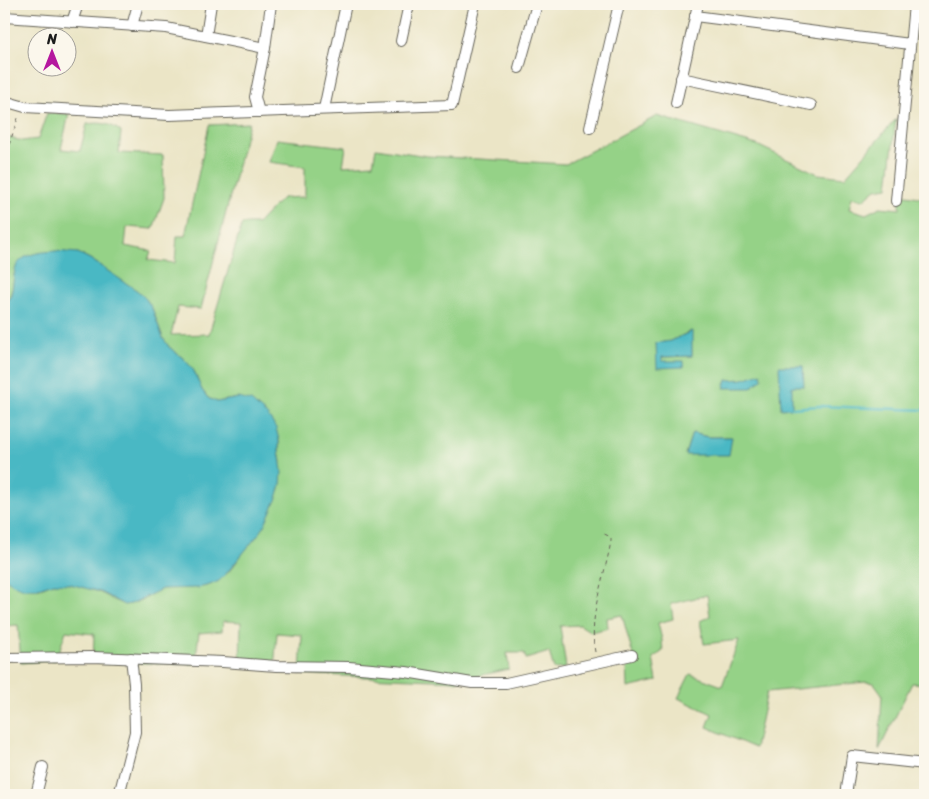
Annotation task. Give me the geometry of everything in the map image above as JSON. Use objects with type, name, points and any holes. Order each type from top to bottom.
[{"type":"street","points":[[72,22],[78,4]]},
{"type":"street","points":[[132,26],[138,4]]},
{"type":"street","points":[[206,36],[211,4]]},
{"type":"street","points":[[259,112],[255,97],[265,48],[271,4]]},
{"type":"street","points":[[324,109],[346,4]]},
{"type":"street","points":[[401,41],[409,4]]},
{"type":"street","points":[[4,101],[25,107],[169,114],[452,105],[475,4]]},
{"type":"street","points":[[519,68],[537,4]]},
{"type":"street","points":[[590,128],[620,4]]},
{"type":"street","points":[[676,103],[698,4]]},
{"type":"street","points":[[896,201],[914,4]]},
{"type":"street","points":[[695,16],[910,44]]},
{"type":"street","points":[[4,17],[166,28],[265,48]]},
{"type":"street","points":[[681,78],[811,105]]},
{"type":"street","points":[[4,658],[132,658],[276,666],[349,667],[406,672],[472,683],[506,683],[632,655]]},
{"type":"street","points":[[119,795],[135,732],[132,658]]},
{"type":"street","points":[[846,795],[852,756],[925,764]]},
{"type":"street","points":[[36,795],[43,767]]},
{"type":"path","points":[[4,160],[21,109],[25,107]]},
{"type":"path","points":[[597,663],[593,638],[594,619],[611,541],[611,538],[602,533]]},
{"type":"green space","points":[[47,113],[69,114],[61,149],[80,151],[87,124],[101,123],[121,132],[119,153],[163,155],[164,198],[153,229],[127,227],[125,246],[151,251],[148,260],[175,263],[177,236],[185,236],[209,125],[249,123],[201,309],[178,307],[171,335],[209,334],[242,224],[257,224],[282,198],[305,197],[305,167],[269,162],[277,139],[346,147],[343,166],[373,164],[376,148],[427,156],[566,164],[657,116],[757,145],[818,174],[845,177],[896,119],[888,187],[876,189],[863,200],[852,197],[849,209],[866,214],[880,207],[900,209],[900,194],[925,198],[925,684],[912,683],[879,750],[882,694],[874,683],[866,682],[767,692],[755,748],[707,727],[712,714],[678,698],[690,674],[722,686],[739,640],[704,644],[700,621],[710,616],[707,595],[671,604],[673,619],[658,623],[663,651],[653,658],[657,681],[628,688],[627,664],[635,662],[622,615],[607,618],[608,628],[591,632],[580,625],[560,626],[566,668],[554,669],[549,652],[526,659],[524,653],[507,653],[509,669],[456,681],[300,674],[302,635],[277,633],[274,668],[240,665],[241,622],[223,621],[222,631],[199,633],[195,664],[93,662],[94,634],[66,631],[56,660],[21,663],[18,625],[4,626],[4,578],[26,588],[40,588],[56,583],[74,585],[103,594],[123,604],[137,602],[161,589],[210,585],[226,575],[255,539],[281,462],[279,440],[238,398],[217,402],[208,398],[184,359],[169,347],[163,338],[152,308],[146,299],[90,259],[78,253],[15,269],[11,292],[4,304],[4,136],[22,141],[38,139]],"holes":[[[691,331],[692,356],[662,357],[662,361],[656,343],[671,341]],[[692,433],[708,437],[731,437],[685,454]]]},
{"type":"water","points":[[55,251],[78,253],[138,291],[152,308],[163,338],[169,347],[193,369],[202,390],[208,398],[217,402],[238,398],[251,401],[268,416],[276,428],[282,471],[281,485],[277,498],[262,530],[219,581],[198,588],[162,589],[131,604],[124,605],[100,592],[70,584],[54,583],[38,588],[24,588],[4,578],[4,304],[11,295],[15,271],[19,262],[33,254]]},
{"type":"water","points":[[692,331],[692,356],[662,357],[662,361],[684,361],[684,367],[657,368],[656,343],[671,341]]},
{"type":"water","points":[[779,366],[803,366],[804,386],[792,386],[792,408],[781,409]]},
{"type":"water","points":[[761,373],[762,379],[751,388],[724,388],[727,380],[743,379]]},
{"type":"water","points":[[692,433],[708,437],[732,437],[729,455],[685,455]]},
{"type":"waterway","points":[[792,408],[819,406],[925,410]]}]
